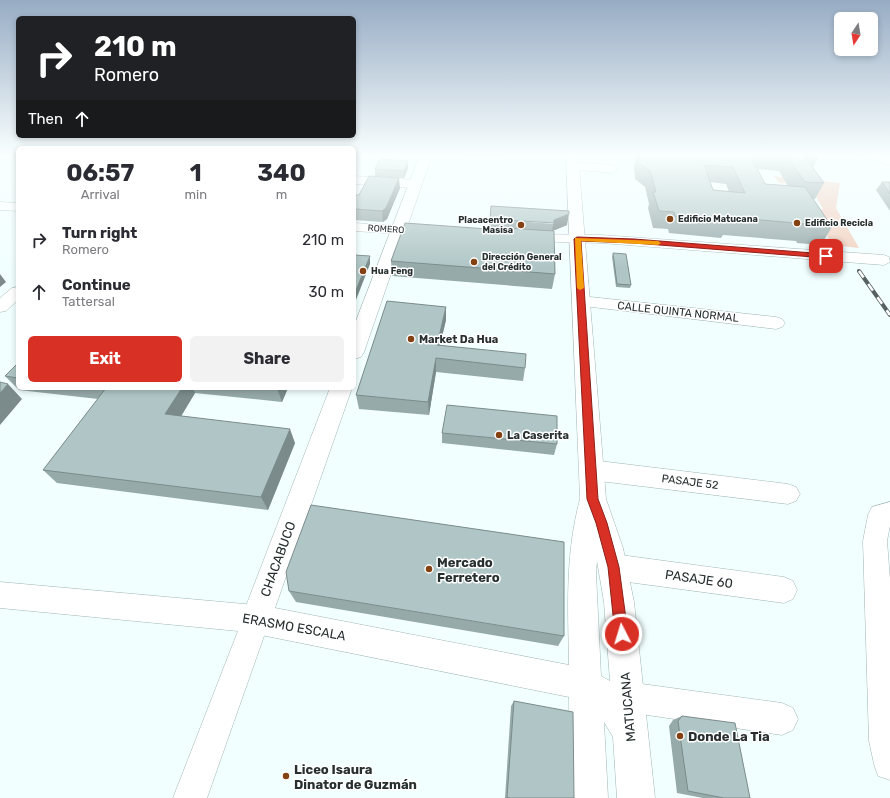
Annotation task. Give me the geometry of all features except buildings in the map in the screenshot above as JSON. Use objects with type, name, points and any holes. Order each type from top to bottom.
[{"type":"main road","points":[[356,346],[411,192]]},
{"type":"main road","name":"MATUCANA","points":[[574,192],[592,499],[587,524],[582,573],[584,684],[589,798]]},
{"type":"main road","name":"CHACABUCO","points":[[256,619],[340,390]]},
{"type":"main road","name":"MATUCANA","points":[[592,499],[601,523],[613,567],[619,602],[636,798]]},
{"type":"main road","name":"ERASMO ESCALA","points":[[256,619],[584,684]]},
{"type":"main road","points":[[584,684],[606,698],[624,721],[631,734]]},
{"type":"street","points":[[0,206],[16,207]]},
{"type":"street","name":"ROMERO","points":[[356,227],[433,232]]},
{"type":"street","points":[[517,237],[634,241],[884,260]]},
{"type":"street","points":[[0,308],[16,294]]},
{"type":"street","name":"CALLE QUINTA NORMAL","points":[[581,300],[776,323]]},
{"type":"street","name":"PASAJE 52","points":[[591,470],[788,494]]},
{"type":"street","points":[[890,513],[880,515],[875,541],[885,740],[890,764]]},
{"type":"street","name":"PASAJE 60","points":[[613,567],[784,590]]},
{"type":"street","name":"ERASMO ESCALA","points":[[0,595],[256,619]]},
{"type":"street","name":"CHACABUCO","points":[[190,798],[256,619]]},
{"type":"street","points":[[627,697],[782,718]]},
{"type":"shaded area","points":[[814,192],[839,192],[836,208],[859,248],[832,245],[813,208],[823,209]]},
{"type":"railway","points":[[859,271],[890,315]]},
{"type":"slow traffic","points":[[580,288],[577,239],[658,243]]},
{"type":"place","name":"Edificio Matucana","points":[[670,219]]},
{"type":"place","name":"Edificio Recicla","points":[[797,223]]},
{"type":"place","name":"Placacentro Masisa","points":[[521,225]]},
{"type":"place","name":"Dirección General del Crédito","points":[[474,262]]},
{"type":"place","name":"Hua Feng","points":[[363,271]]},
{"type":"place","name":"Market Da Hua","points":[[411,339]]},
{"type":"place","name":"La Caserita","points":[[499,435]]},
{"type":"place","name":"Mercado Ferretero","points":[[429,569]]},
{"type":"place","name":"Donde La Tia","points":[[680,736]]},
{"type":"place","name":"Liceo Isaura Dinator de Guzmán","points":[[286,776]]},
{"type":"route","points":[[622,634],[619,602],[609,548],[592,499],[577,239],[634,241],[826,256]]}]
